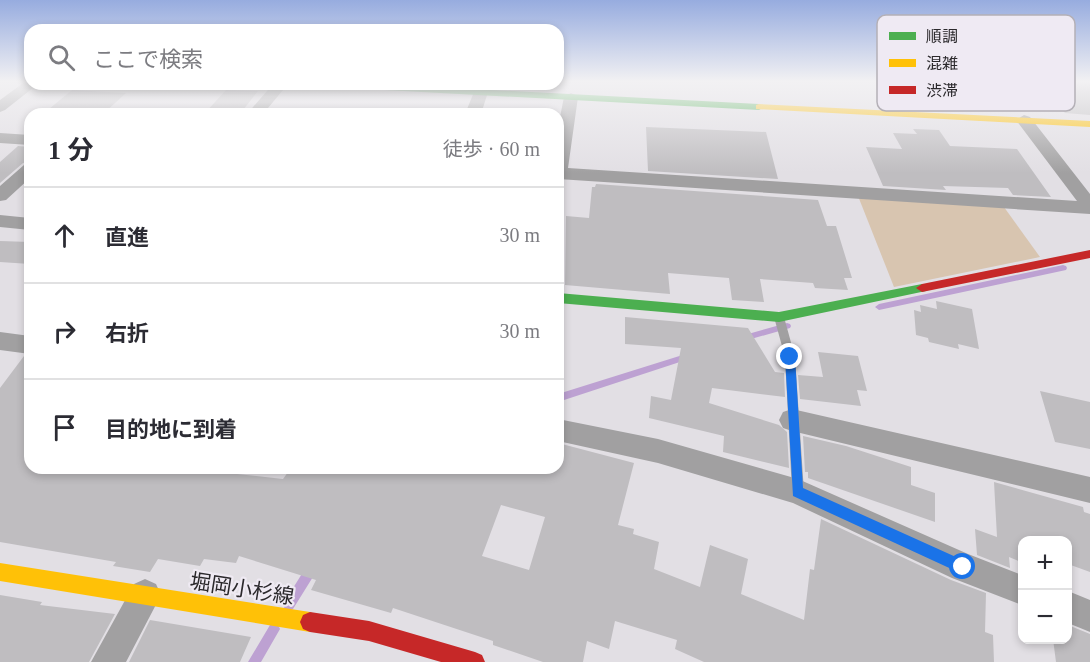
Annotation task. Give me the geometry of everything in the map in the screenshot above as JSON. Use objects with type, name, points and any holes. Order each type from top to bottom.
[{"type":"street","points":[[564,128],[568,112]]},
{"type":"street","points":[[864,112],[1090,124]]},
{"type":"street","points":[[1024,120],[1090,207]]},
{"type":"street","points":[[0,138],[24,140]]},
{"type":"street","points":[[564,173],[1090,207]]},
{"type":"street","points":[[0,196],[24,174]]},
{"type":"street","points":[[0,221],[24,223]]},
{"type":"street","points":[[564,299],[779,317],[1090,254]]},
{"type":"street","points":[[0,341],[24,344]]},
{"type":"street","points":[[792,420],[1090,490]]},
{"type":"street","points":[[564,431],[658,451],[798,492],[963,567],[1018,588]]},
{"type":"street","name":"堀岡小杉線","points":[[0,572],[369,632],[475,662]]},
{"type":"street","points":[[108,662],[145,595]]},
{"type":"street","points":[[1072,609],[1090,616]]},
{"type":"lane","points":[[779,317],[790,357],[798,492]]},
{"type":"shaded area","points":[[858,196],[1004,207],[1040,257],[894,287]]},
{"type":"building","points":[[1090,112],[1090,115],[1065,113]]},
{"type":"building","points":[[646,127],[766,132],[778,179],[648,171]]},
{"type":"building","points":[[913,129],[939,130],[950,146],[1017,149],[1051,197],[1013,195],[1008,188],[943,186],[946,190],[883,186],[866,147],[902,149],[893,133],[917,134]]},
{"type":"building","points":[[18,146],[24,146],[24,163],[0,183],[0,162]]},
{"type":"building","points":[[596,184],[818,200],[827,226],[836,226],[852,278],[844,278],[848,290],[815,288],[813,283],[760,279],[764,302],[732,300],[729,278],[668,273],[670,294],[565,285],[566,216],[589,218],[592,187]]},
{"type":"building","points":[[0,241],[24,242],[24,264],[0,262]]},
{"type":"building","points":[[936,301],[972,309],[979,349],[958,344],[959,349],[929,342],[928,338],[916,335],[914,310],[921,312],[920,305],[937,309]]},
{"type":"building","points":[[625,317],[748,328],[775,372],[784,373],[785,397],[712,388],[709,403],[779,425],[787,432],[789,468],[723,452],[724,436],[649,418],[651,396],[671,400],[681,348],[625,344]]},
{"type":"building","points":[[818,352],[858,356],[867,391],[857,390],[861,406],[800,399],[798,375],[823,377]]},
{"type":"building","points":[[24,356],[24,474],[237,474],[283,479],[287,474],[564,474],[564,445],[634,463],[618,525],[634,529],[633,534],[659,542],[654,569],[700,587],[710,545],[748,559],[741,594],[804,620],[810,569],[814,570],[821,519],[951,580],[986,593],[985,632],[993,635],[994,662],[704,662],[675,649],[677,640],[615,621],[609,649],[587,641],[583,662],[543,662],[493,645],[493,641],[393,608],[391,613],[311,590],[316,580],[239,556],[236,563],[204,559],[200,566],[158,559],[150,572],[113,566],[116,562],[0,542],[0,388]],"holes":[[[501,505],[545,517],[529,570],[482,556]]]},
{"type":"building","points":[[1040,391],[1090,402],[1090,449],[1055,442]]},
{"type":"building","points":[[803,436],[846,446],[911,467],[911,485],[935,493],[935,522],[808,478],[808,472],[805,472]]},
{"type":"building","points":[[994,482],[1083,507],[1084,512],[1090,514],[1090,572],[1072,565],[1072,536],[1018,536],[1018,561],[1009,557],[1010,568],[977,555],[975,529],[997,537]]},
{"type":"building","points":[[0,595],[42,602],[40,605],[115,614],[89,662],[0,662]]},
{"type":"building","points":[[150,620],[251,637],[240,662],[129,662]]},
{"type":"building","points":[[1072,627],[1090,634],[1090,662],[1056,662],[1054,644],[1072,644]]},
{"type":"waterway","points":[[879,307],[1063,268]]},
{"type":"waterway","points":[[744,338],[787,326]]},
{"type":"waterway","points":[[564,396],[689,356]]},
{"type":"waterway","points":[[289,605],[312,568]]},
{"type":"waterway","points":[[254,662],[274,629]]},
{"type":"traffic: fast","points":[[564,299],[779,317],[922,288]]},
{"type":"traffic: slow","points":[[854,112],[1090,124]]},
{"type":"traffic: slow","points":[[0,572],[310,622]]},
{"type":"traffic: jam","points":[[922,288],[1090,254]]},
{"type":"traffic: jam","points":[[310,622],[369,631],[475,662]]},
{"type":"route","points":[[790,357],[798,492],[963,567]]}]
